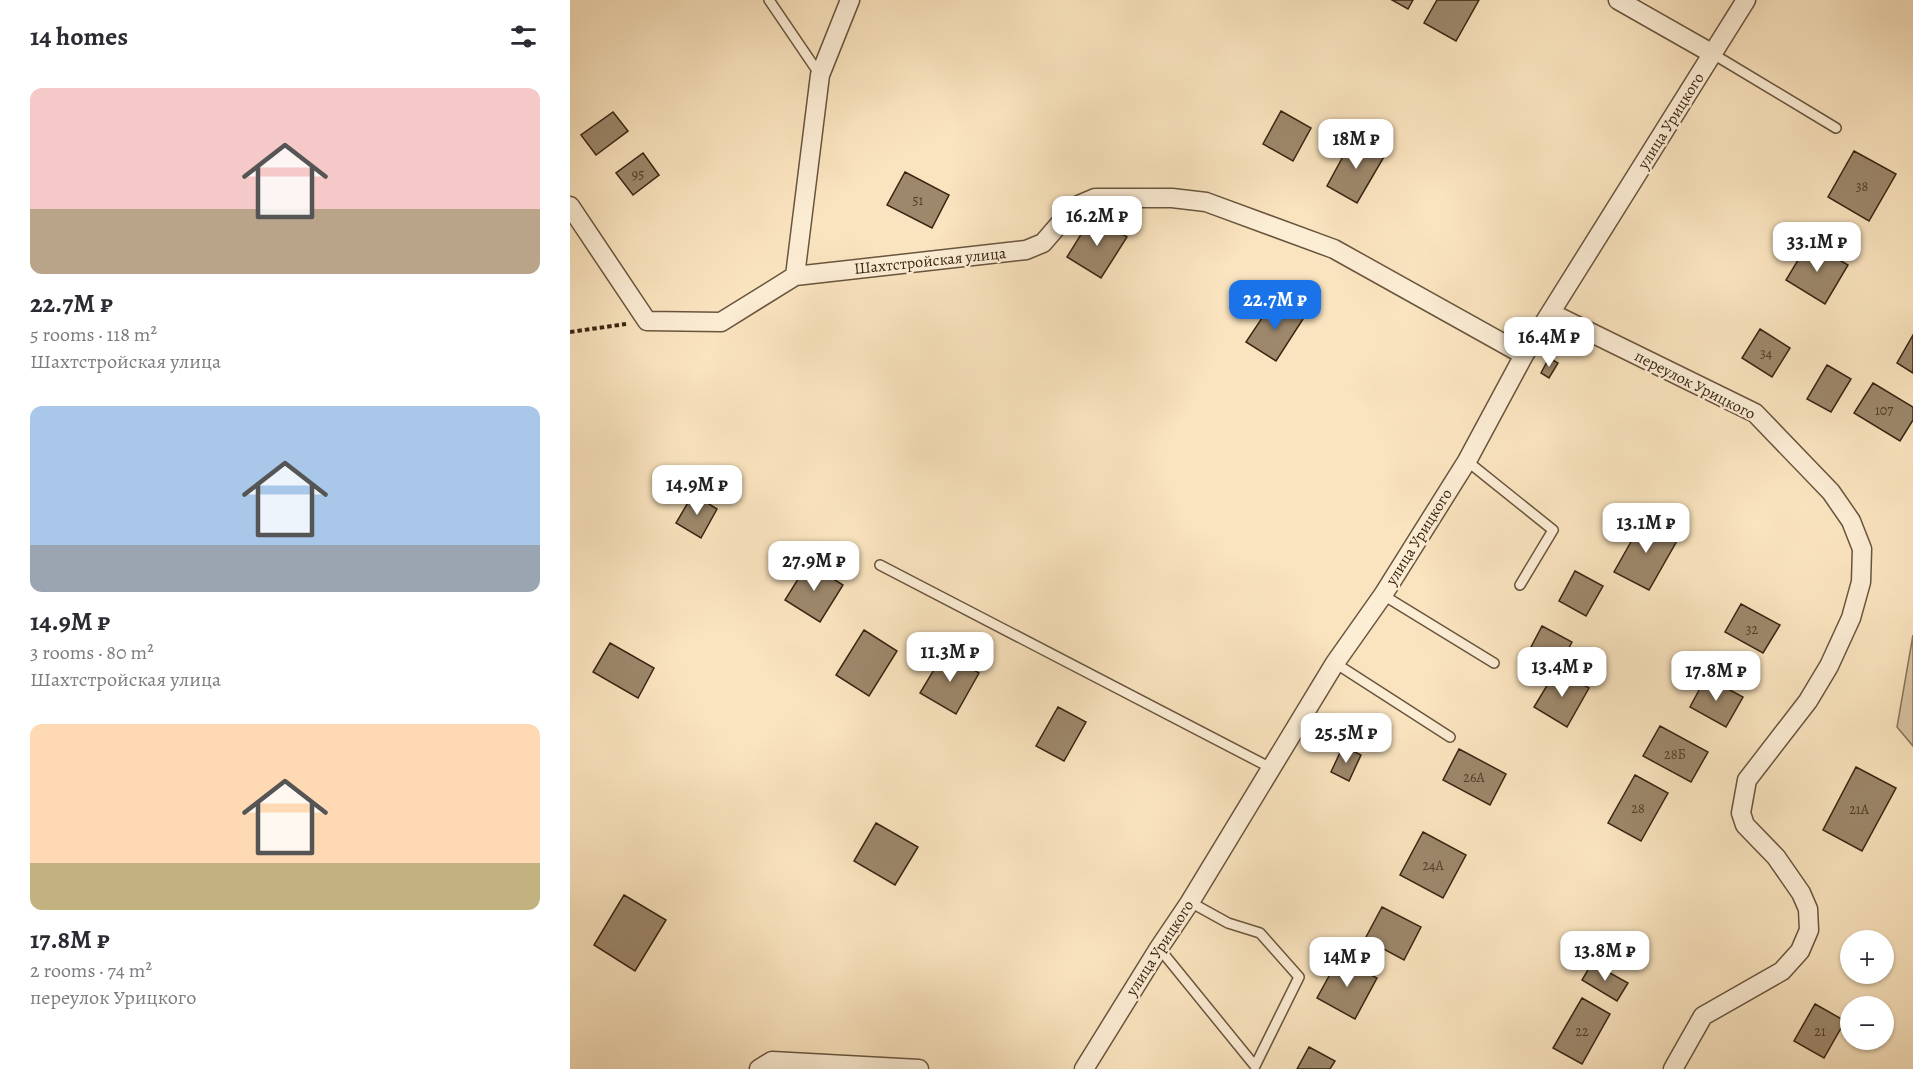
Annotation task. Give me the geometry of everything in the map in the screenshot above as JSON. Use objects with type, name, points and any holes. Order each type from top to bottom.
[{"type":"street","points":[[795,276],[820,75],[850,0]]},
{"type":"street","points":[[1618,0],[1713,54]]},
{"type":"street","name":"улица Урицкого","points":[[1084,1069],[1190,902],[1335,663],[1383,595],[1467,461],[1524,355],[1746,0]]},
{"type":"street","name":"Шахтстройская улица","points":[[647,321],[721,322],[795,276],[1026,250],[1043,243],[1074,207],[1095,198],[1172,198],[1206,202],[1334,249],[1524,355]]},
{"type":"street","points":[[570,206],[647,321]]},
{"type":"street","name":"переулок Урицкого","points":[[1551,313],[1755,413],[1831,492],[1851,521],[1862,549],[1859,591],[1851,618],[1829,666],[1808,701],[1747,780],[1743,792],[1741,813],[1745,825],[1776,857],[1801,893],[1808,909],[1809,930],[1800,951],[1782,971],[1703,1016],[1673,1069]]},
{"type":"street","points":[[759,1069],[772,1061],[919,1069]]},
{"type":"lane","points":[[769,0],[820,75]]},
{"type":"lane","points":[[1713,54],[1836,128]]},
{"type":"lane","points":[[1467,461],[1553,530],[1520,585]]},
{"type":"lane","points":[[880,565],[1271,768]]},
{"type":"lane","points":[[1383,595],[1494,663]]},
{"type":"lane","points":[[1335,663],[1450,737]]},
{"type":"lane","points":[[1159,948],[1255,1066],[1299,977],[1260,933],[1228,923],[1190,902]]},
{"type":"path","points":[[570,332],[647,321]]},
{"type":"shaded area","points":[[1913,635],[1913,746],[1897,727]]},
{"type":"building","points":[[1392,0],[1413,0],[1408,9]]},
{"type":"building","points":[[1437,0],[1479,0],[1456,41],[1424,23]]},
{"type":"building","points":[[1281,111],[1311,128],[1293,161],[1263,144]]},
{"type":"building","points":[[613,112],[628,131],[596,155],[581,135]]},
{"type":"building","points":[[1353,138],[1385,155],[1357,203],[1327,186]]},
{"type":"building","points":[[1854,151],[1896,174],[1869,221],[1828,197]]},
{"type":"building","points":[[643,153],[659,175],[633,195],[616,173]]},
{"type":"building","points":[[905,172],[949,195],[932,228],[887,205]]},
{"type":"building","points":[[1093,215],[1127,237],[1101,278],[1067,257]]},
{"type":"building","points":[[1809,242],[1848,265],[1825,304],[1786,280]]},
{"type":"building","points":[[1274,300],[1303,319],[1276,361],[1246,342]]},
{"type":"building","points":[[1760,329],[1790,348],[1772,377],[1742,358]]},
{"type":"building","points":[[1913,335],[1913,373],[1897,363]]},
{"type":"building","points":[[1549,358],[1558,363],[1549,378],[1541,373]]},
{"type":"building","points":[[1827,365],[1851,379],[1831,412],[1807,399]]},
{"type":"building","points":[[1873,383],[1913,407],[1913,420],[1900,441],[1854,413]]},
{"type":"building","points":[[693,494],[717,509],[701,538],[676,523]]},
{"type":"building","points":[[1645,517],[1678,539],[1649,590],[1614,572]]},
{"type":"building","points":[[808,563],[843,585],[820,622],[785,600]]},
{"type":"building","points":[[1575,571],[1603,586],[1586,616],[1559,601]]},
{"type":"building","points":[[1741,604],[1780,625],[1763,653],[1725,632]]},
{"type":"building","points":[[1542,626],[1572,642],[1560,665],[1530,649]]},
{"type":"building","points":[[864,630],[897,651],[869,696],[836,675]]},
{"type":"building","points":[[610,643],[654,668],[638,698],[593,672]]},
{"type":"building","points":[[944,653],[979,673],[956,714],[920,693]]},
{"type":"building","points":[[1557,669],[1589,688],[1567,727],[1534,707]]},
{"type":"building","points":[[1706,677],[1743,697],[1726,727],[1690,707]]},
{"type":"building","points":[[1058,707],[1086,722],[1064,761],[1036,746]]},
{"type":"building","points":[[1660,726],[1708,752],[1691,782],[1643,756]]},
{"type":"building","points":[[1343,746],[1361,755],[1349,781],[1331,772]]},
{"type":"building","points":[[1459,749],[1506,774],[1490,805],[1443,780]]},
{"type":"building","points":[[1856,767],[1896,788],[1862,851],[1823,830]]},
{"type":"building","points":[[1635,775],[1668,793],[1641,841],[1608,823]]},
{"type":"building","points":[[876,823],[918,847],[895,885],[854,861]]},
{"type":"building","points":[[1423,832],[1466,855],[1443,898],[1400,875]]},
{"type":"building","points":[[624,895],[666,920],[635,971],[594,945]]},
{"type":"building","points":[[1382,907],[1421,927],[1404,960],[1365,939]]},
{"type":"building","points":[[1339,958],[1377,978],[1355,1019],[1317,998]]},
{"type":"building","points":[[1592,963],[1628,983],[1617,1001],[1582,980]]},
{"type":"building","points":[[1582,998],[1610,1014],[1582,1064],[1553,1048]]},
{"type":"building","points":[[1815,1004],[1840,1018],[1840,1030],[1824,1058],[1794,1041]]},
{"type":"building","points":[[1309,1047],[1335,1061],[1330,1069],[1297,1069]]}]
